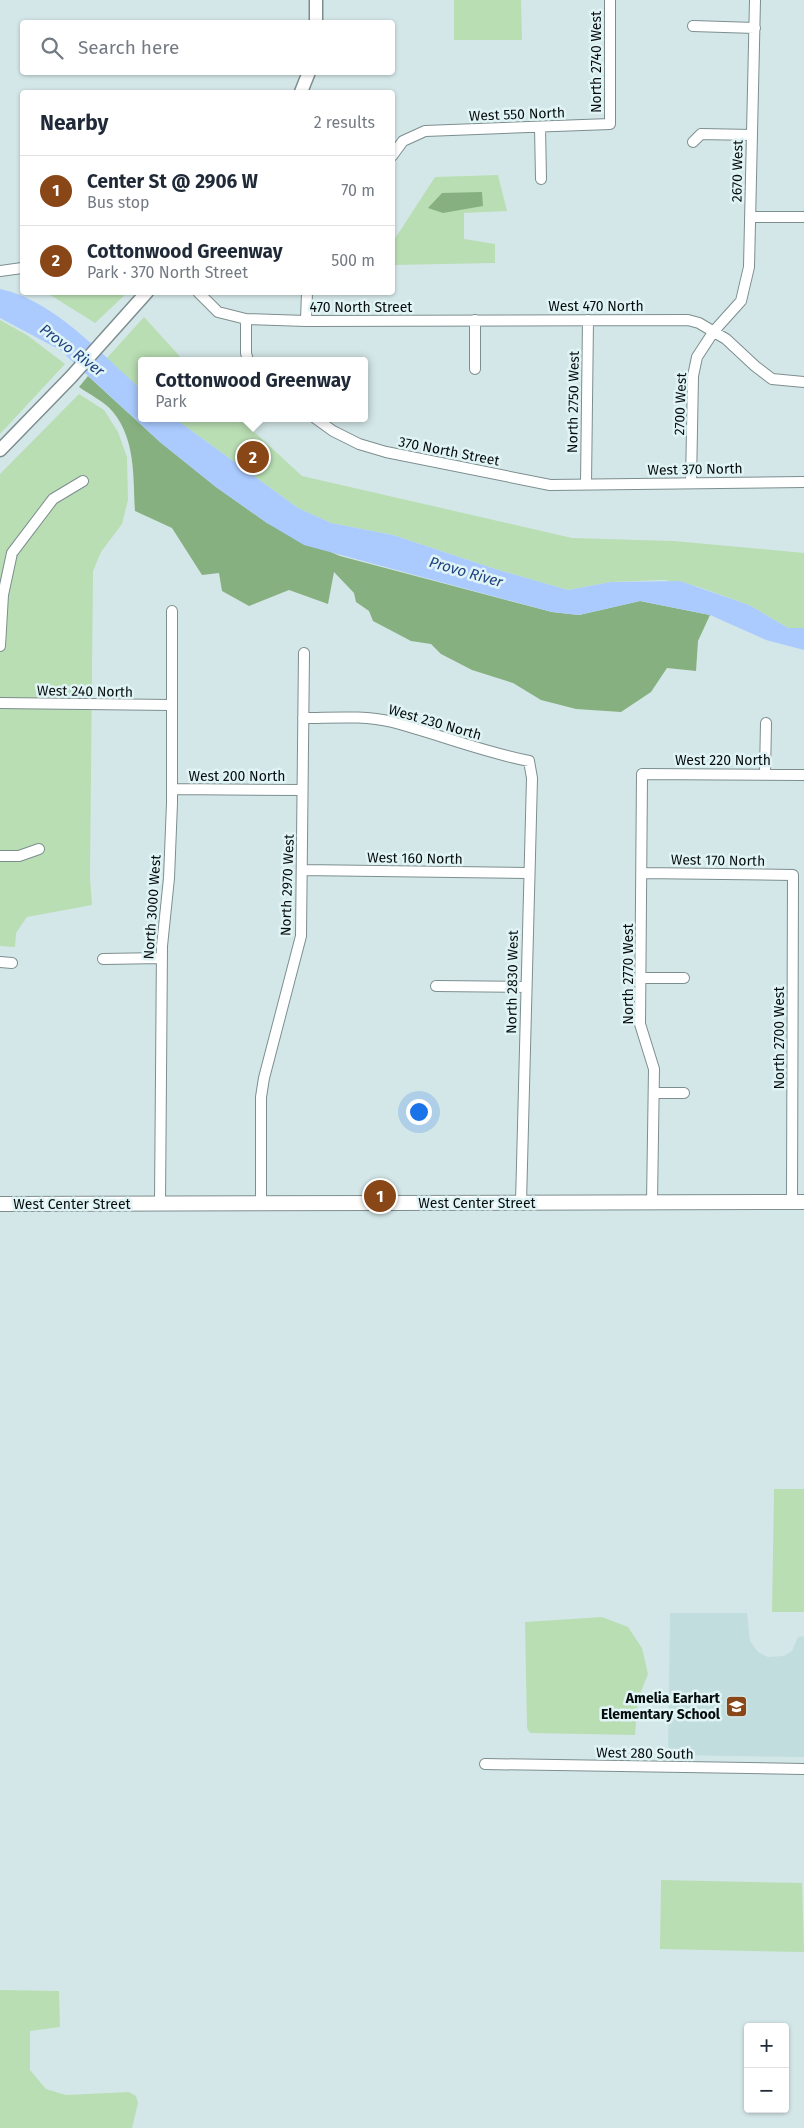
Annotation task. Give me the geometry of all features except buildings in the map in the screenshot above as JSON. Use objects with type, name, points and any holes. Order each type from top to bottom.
[{"type":"main road","name":"West Center Street","points":[[0,1204],[798,1202]]},
{"type":"street","points":[[316,0],[316,20]]},
{"type":"street","name":"North 2740 West","points":[[610,0],[610,124]]},
{"type":"street","name":"2670 West","points":[[714,331],[741,301],[749,266],[755,0]]},
{"type":"street","points":[[693,26],[754,28]]},
{"type":"street","points":[[302,90],[308,75]]},
{"type":"street","name":"West 550 North","points":[[395,152],[403,141],[425,130],[610,124]]},
{"type":"street","points":[[540,127],[541,179]]},
{"type":"street","points":[[693,142],[701,134],[752,135]]},
{"type":"street","points":[[750,217],[804,217]]},
{"type":"street","points":[[0,271],[20,268]]},
{"type":"street","points":[[0,450],[71,377],[144,295]]},
{"type":"street","points":[[201,295],[218,312],[246,319],[247,357]]},
{"type":"street","points":[[306,320],[307,295]]},
{"type":"street","name":"470 North Street","points":[[246,319],[475,320]]},
{"type":"street","points":[[475,320],[475,369]]},
{"type":"street","name":"West 470 North","points":[[475,320],[688,320],[699,323],[726,339],[772,379],[804,382]]},
{"type":"street","name":"North 2750 West","points":[[586,484],[588,320]]},
{"type":"street","name":"2700 West","points":[[691,483],[693,376],[697,357],[714,331]]},
{"type":"street","name":"370 North Street","points":[[321,422],[333,431],[359,444],[386,452],[550,484],[586,484]]},
{"type":"street","points":[[0,646],[2,595],[12,553],[53,499],[83,481]]},
{"type":"street","name":"West 370 North","points":[[586,484],[804,482]]},
{"type":"street","name":"North 3000 West","points":[[160,1204],[162,958],[169,878],[172,789],[172,611]]},
{"type":"street","name":"North 2970 West","points":[[261,1204],[261,1097],[264,1078],[300,936],[304,653]]},
{"type":"street","name":"West 240 North","points":[[0,703],[171,705]]},
{"type":"street","name":"West 230 North","points":[[303,718],[367,718],[391,722],[529,762]]},
{"type":"street","points":[[766,723],[766,774]]},
{"type":"street","name":"North 2830 West","points":[[521,1203],[528,873],[532,778],[529,762]]},
{"type":"street","name":"West 220 North","points":[[642,774],[804,775]]},
{"type":"street","name":"North 2770 West","points":[[642,774],[640,1024],[654,1069],[652,1202]]},
{"type":"street","name":"West 200 North","points":[[172,789],[302,790]]},
{"type":"street","points":[[0,856],[19,856],[39,849]]},
{"type":"street","name":"West 160 North","points":[[302,870],[528,873]]},
{"type":"street","name":"West 170 North","points":[[642,873],[793,875]]},
{"type":"street","name":"North 2700 West","points":[[793,875],[798,1202]]},
{"type":"street","points":[[103,959],[162,958]]},
{"type":"street","points":[[0,962],[12,963]]},
{"type":"street","points":[[640,978],[684,978]]},
{"type":"street","points":[[436,986],[526,987]]},
{"type":"street","points":[[654,1093],[684,1093]]},
{"type":"street","name":"West 280 South","points":[[485,1764],[804,1769]]},
{"type":"shaded area","name":"Amelia Earhart Elementary School","points":[[670,1613],[747,1613],[750,1641],[758,1652],[768,1657],[784,1656],[792,1651],[798,1637],[804,1636],[804,1757],[668,1755]]},
{"type":"green space","points":[[454,0],[521,0],[522,40],[454,40]]},
{"type":"green space","points":[[498,175],[507,211],[464,213],[464,239],[495,244],[495,263],[395,265],[395,238],[435,177]]},
{"type":"green space","points":[[482,192],[483,206],[443,213],[428,208],[442,193]]},
{"type":"green space","points":[[50,295],[125,295],[95,323]]},
{"type":"green space","points":[[144,317],[180,357],[138,357],[138,387],[106,359]]},
{"type":"green space","points":[[0,320],[27,335],[65,364],[0,434]]},
{"type":"green space","points":[[88,376],[160,442],[216,487],[267,523],[340,556],[552,612],[579,615],[640,601],[710,615],[698,641],[696,671],[667,668],[651,692],[621,712],[576,709],[541,700],[513,683],[472,670],[441,654],[431,644],[411,641],[373,621],[369,611],[356,602],[354,593],[334,572],[328,604],[289,590],[249,606],[222,591],[219,573],[202,575],[172,528],[135,511],[132,460],[126,435],[110,408],[79,387]]},
{"type":"green space","points":[[79,394],[104,410],[118,432],[127,457],[128,500],[122,524],[101,552],[93,571],[90,878],[92,905],[27,917],[16,933],[15,947],[0,946],[0,474]]},
{"type":"green space","points":[[180,422],[243,422],[302,476],[572,538],[674,541],[804,553],[804,628],[788,628],[749,605],[696,586],[664,580],[611,582],[568,590],[495,569],[393,535],[331,523],[298,508]]},
{"type":"green space","points":[[774,1489],[804,1489],[804,1612],[772,1612]]},
{"type":"green space","points":[[602,1617],[628,1627],[642,1648],[648,1674],[638,1699],[635,1735],[530,1733],[527,1728],[525,1622]]},
{"type":"green space","points":[[661,1880],[802,1883],[804,1952],[660,1949]]},
{"type":"green space","points":[[0,1990],[59,1991],[60,2027],[30,2031],[30,2070],[46,2089],[66,2095],[129,2092],[136,2096],[138,2103],[132,2128],[0,2128]]},
{"type":"water","name":"Provo River","points":[[0,289],[20,295],[39,304],[76,330],[138,386],[138,422],[60,350],[0,318]]},
{"type":"water","name":"Provo River","points":[[138,422],[180,422],[298,508],[331,523],[393,535],[495,569],[568,590],[611,582],[680,581],[749,605],[788,628],[804,628],[804,650],[766,640],[710,615],[640,601],[579,615],[552,612],[304,545],[267,523],[216,487]]},
{"type":"place","name":"Cottonwood Greenway","points":[[253,457]]},
{"type":"place","name":"Center St @ 2906 W","points":[[380,1196]]},
{"type":"place","name":"Amelia Earhart Elementary School","points":[[736,1706]]}]
